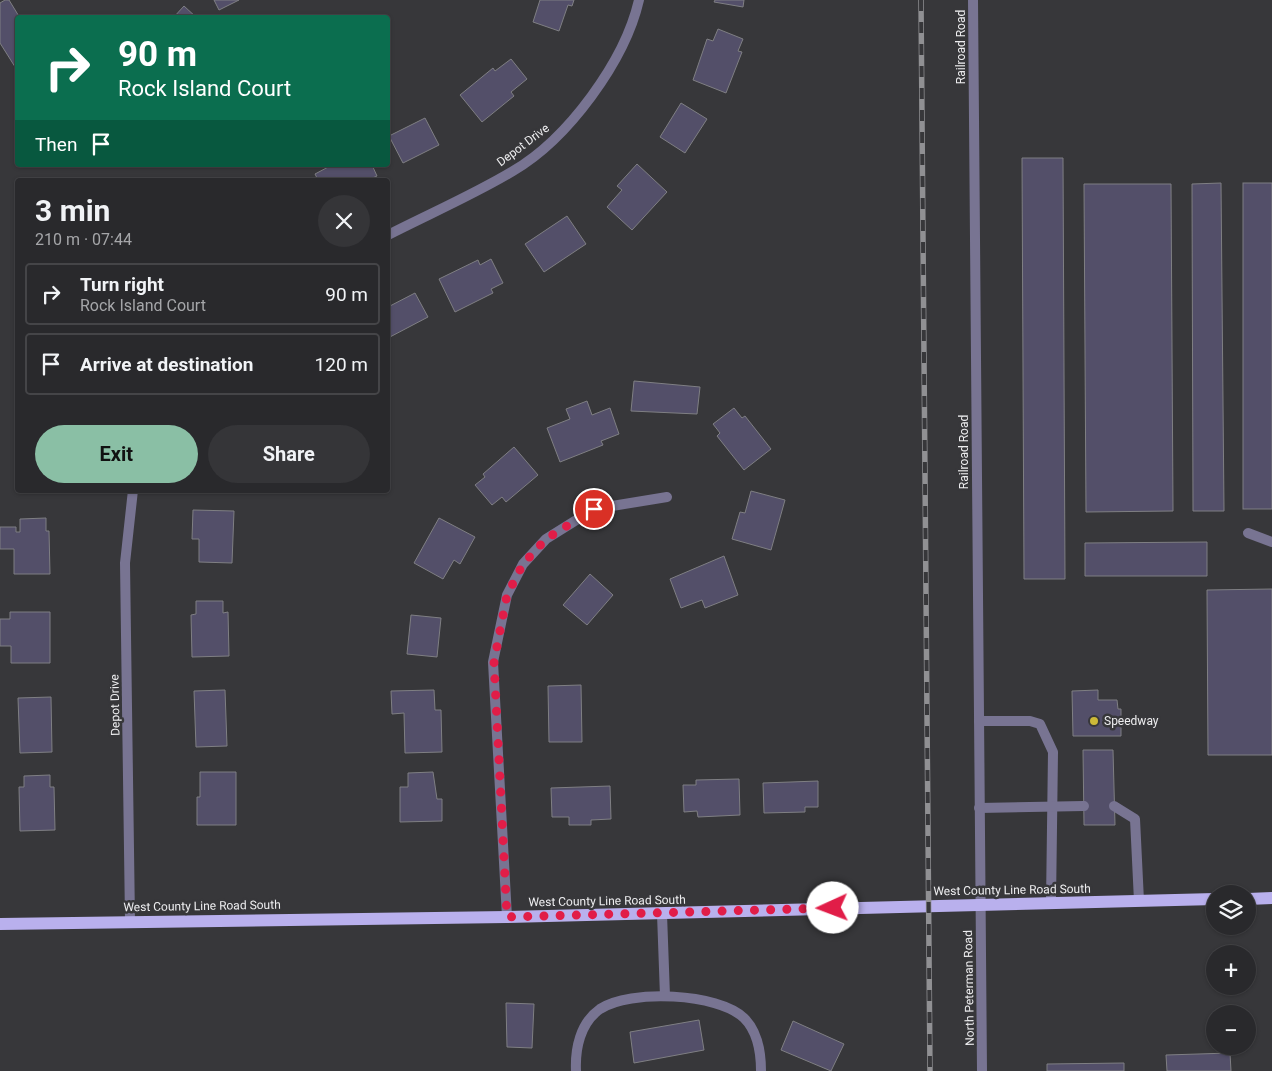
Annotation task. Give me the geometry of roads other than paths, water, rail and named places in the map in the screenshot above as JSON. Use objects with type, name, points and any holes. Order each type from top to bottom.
[{"type":"main road","points":[[1256,899],[1272,898]]},
{"type":"main road","name":"West County Line Road South","points":[[0,924],[662,914],[1206,900]]},
{"type":"street","name":"Depot Drive","points":[[390,234],[515,170],[559,134],[609,73],[634,23],[639,0]]},
{"type":"street","name":"Railroad Road","points":[[973,0],[980,905]]},
{"type":"street","name":"Depot Drive","points":[[130,921],[125,563],[133,493]]},
{"type":"street","points":[[507,917],[494,662],[507,595],[523,564],[546,539],[594,509],[667,497]]},
{"type":"street","points":[[1248,533],[1272,542]]},
{"type":"street","points":[[979,721],[1030,721],[1040,724],[1053,752],[1051,903]]},
{"type":"street","points":[[979,808],[1084,806]]},
{"type":"street","points":[[1114,806],[1136,819],[1139,901]]},
{"type":"street","name":"North Peterman Road","points":[[980,905],[982,1071]]},
{"type":"street","points":[[662,914],[665,996]]},
{"type":"street","points":[[576,1071],[575,1055],[579,1038],[588,1022],[600,1009],[621,1001],[665,996],[703,1000],[726,1006],[744,1018],[756,1034],[761,1055],[761,1071]]},
{"type":"railway","points":[[921,0],[930,1071]]},
{"type":"place","name":"Speedway","points":[[1094,721]]}]
